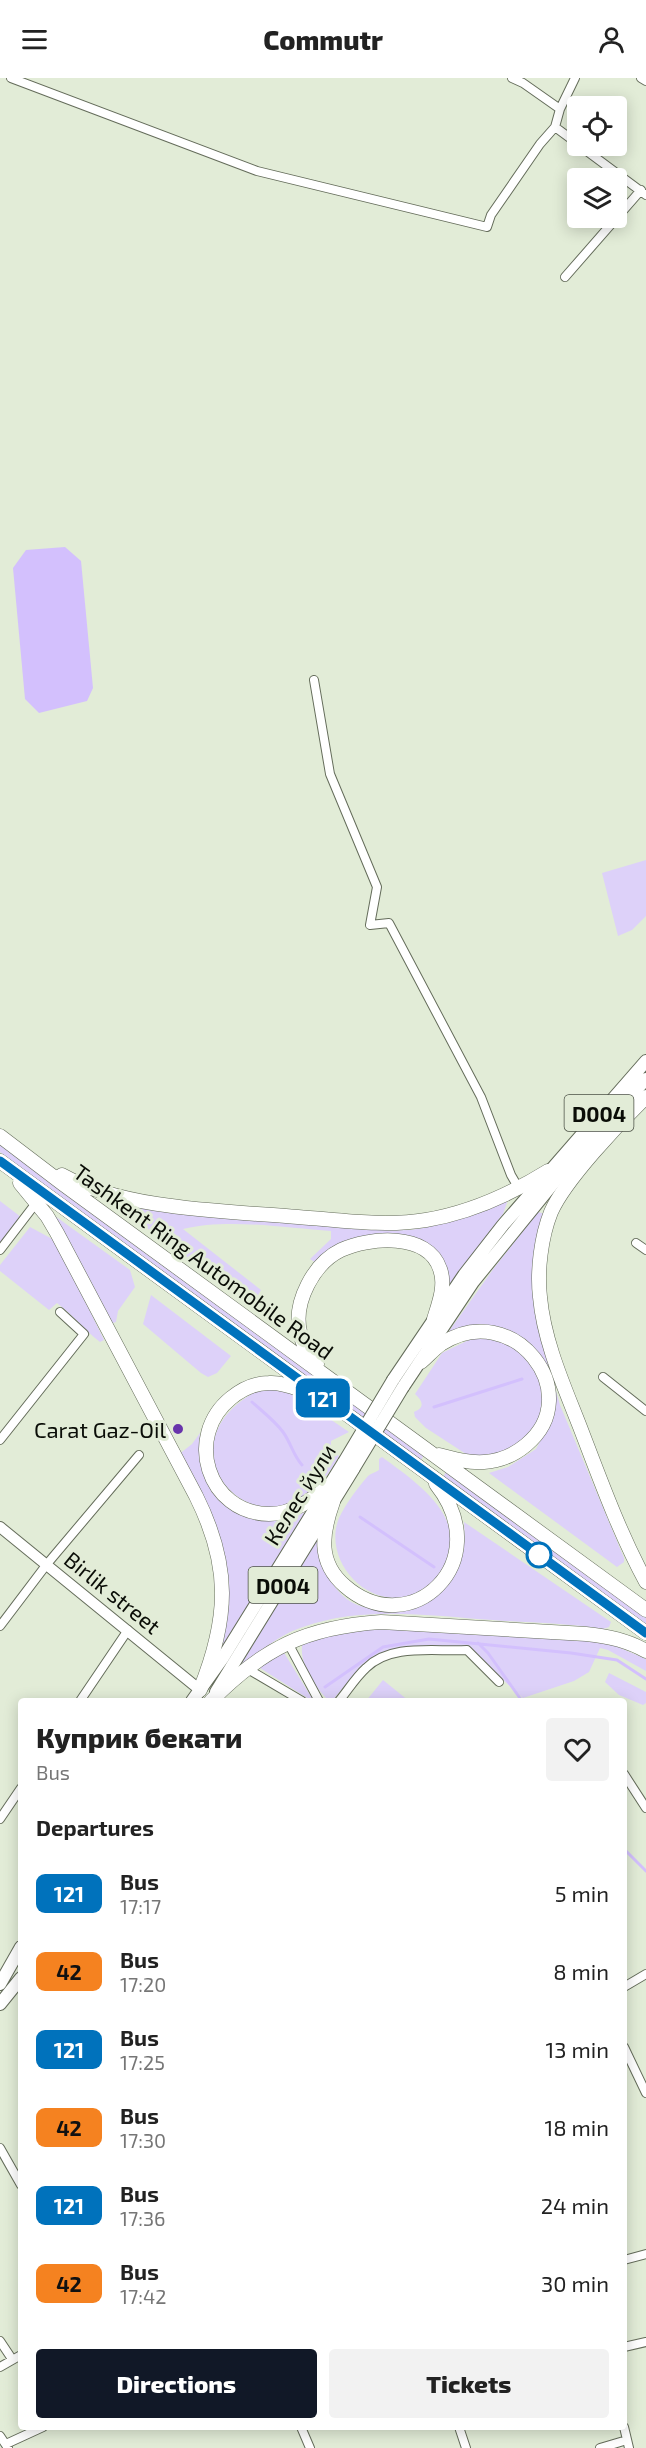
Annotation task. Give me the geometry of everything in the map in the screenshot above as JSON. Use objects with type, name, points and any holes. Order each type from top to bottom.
[{"type":"highway","points":[[645,1086],[561,1196],[548,1223],[539,1278],[541,1308],[561,1375],[625,1541],[646,1582]]},
{"type":"highway","name":"Tashkent Ring Automobile Road","points":[[0,1136],[646,1610]]},
{"type":"highway","points":[[23,1153],[77,1182],[138,1199],[218,1210],[381,1224],[426,1221],[456,1214],[555,1169]]},
{"type":"highway","points":[[2,1163],[36,1203],[57,1233],[196,1496],[209,1525],[220,1566],[221,1620],[217,1643],[196,1695]]},
{"type":"highway","name":"Tashkent Ring Automobile Road","points":[[2,1163],[646,1633]]},
{"type":"highway","points":[[330,1379],[305,1347],[298,1318],[304,1293],[311,1279],[324,1263],[341,1251],[365,1243],[383,1242],[412,1244],[426,1251],[436,1261],[442,1275],[441,1296],[434,1319]]},
{"type":"highway","points":[[421,1362],[441,1344],[453,1338],[469,1333],[497,1333],[516,1341],[531,1353],[544,1376],[548,1397],[545,1418],[539,1430],[532,1440],[513,1454],[495,1461],[477,1462],[432,1453]]},
{"type":"highway","points":[[322,1397],[279,1383],[249,1386],[228,1400],[215,1415],[206,1435],[205,1456],[211,1476],[220,1490],[243,1507],[260,1512],[269,1514],[290,1510],[312,1500],[330,1485]]},
{"type":"highway","points":[[333,1502],[324,1530],[324,1545],[330,1567],[340,1582],[356,1594],[375,1603],[396,1605],[415,1600],[432,1591],[446,1576],[452,1567],[458,1544],[455,1523],[448,1503],[437,1485],[422,1470]]},
{"type":"highway","points":[[214,1698],[246,1668],[288,1643],[331,1628],[381,1622],[607,1636],[632,1643],[646,1651]]},
{"type":"main road","name":"D004","points":[[398,1384],[434,1319],[464,1275],[646,1061]]},
{"type":"main road","name":"D004","points":[[398,1384],[421,1362],[472,1282],[555,1169],[645,1086]]},
{"type":"main road","name":"Келес йули","points":[[196,1695],[222,1659],[330,1485],[349,1465],[398,1384]]},
{"type":"main road","name":"D004","points":[[213,1698],[333,1502],[349,1465]]},
{"type":"main road","points":[[0,1973],[18,1951]]},
{"type":"main road","points":[[0,1984],[18,1952]]},
{"type":"main road","points":[[0,2004],[18,1982]]},
{"type":"street","points":[[11,78],[257,171],[487,227],[497,206],[540,144],[555,127],[560,109],[575,78]]},
{"type":"street","points":[[512,78],[560,109]]},
{"type":"street","points":[[641,78],[646,81]]},
{"type":"street","points":[[555,127],[567,136]]},
{"type":"street","points":[[566,277],[643,193],[594,156]]},
{"type":"street","points":[[314,680],[330,774],[377,887],[369,925],[389,923],[481,1097],[511,1175],[518,1187]]},
{"type":"street","points":[[0,1250],[36,1203]]},
{"type":"street","points":[[636,1243],[646,1250]]},
{"type":"street","points":[[0,1440],[84,1334],[60,1312]]},
{"type":"street","points":[[603,1377],[646,1411]]},
{"type":"street","points":[[0,1626],[47,1564],[139,1455]]},
{"type":"street","name":"Birlik street","points":[[0,1527],[128,1630],[196,1695]]},
{"type":"street","points":[[82,1698],[128,1630]]},
{"type":"street","points":[[288,1643],[317,1698]]},
{"type":"street","points":[[341,1698],[365,1668],[375,1660],[398,1652],[467,1650],[499,1682]]},
{"type":"street","points":[[246,1668],[297,1698]]},
{"type":"street","points":[[627,1779],[646,1808]]},
{"type":"street","points":[[0,1819],[18,1792]]},
{"type":"street","points":[[627,1985],[646,1974]]},
{"type":"street","points":[[627,2054],[646,2093]]},
{"type":"street","points":[[0,2148],[18,2180]]},
{"type":"street","points":[[627,2259],[646,2254]]},
{"type":"street","points":[[0,2341],[17,2357],[0,2367]]},
{"type":"street","points":[[627,2346],[646,2342]]},
{"type":"street","points":[[0,2436],[8,2446],[37,2430]]},
{"type":"street","points":[[302,2430],[310,2448]]},
{"type":"street","points":[[460,2430],[466,2448]]},
{"type":"street","points":[[600,2448],[628,2444]]},
{"type":"shaded area","points":[[65,547],[81,561],[93,688],[87,701],[39,713],[25,699],[13,568],[26,550]]},
{"type":"shaded area","points":[[646,860],[646,916],[632,930],[618,936],[602,873]]},
{"type":"shaded area","points":[[0,1145],[424,1455],[421,1460],[0,1152]]},
{"type":"shaded area","points":[[509,1197],[503,1214],[446,1289],[447,1279],[404,1238],[316,1263],[310,1259],[331,1239],[331,1231],[237,1224],[183,1229],[261,1290],[253,1304],[109,1201],[354,1229],[410,1230],[461,1217]]},
{"type":"shaded area","points":[[0,1201],[21,1217],[0,1244]]},
{"type":"shaded area","points":[[48,1211],[130,1270],[135,1287],[118,1311],[116,1322],[110,1324]]},
{"type":"shaded area","points":[[538,1212],[545,1214],[532,1280],[541,1339],[560,1405],[624,1558],[624,1562],[617,1567],[489,1473],[508,1467],[536,1449],[551,1421],[555,1402],[536,1351],[515,1334],[500,1327],[478,1325],[447,1334]]},
{"type":"shaded area","points":[[30,1227],[56,1241],[104,1340],[100,1342],[57,1303],[49,1310],[0,1271],[0,1265]]},
{"type":"shaded area","points":[[151,1295],[231,1356],[217,1373],[208,1377],[201,1373],[143,1324]]},
{"type":"shaded area","points":[[479,1335],[518,1347],[540,1376],[543,1395],[541,1415],[532,1432],[518,1446],[501,1455],[469,1456],[426,1428],[415,1417],[414,1412],[422,1404],[415,1394],[442,1353]]},
{"type":"shaded area","points":[[263,1388],[284,1390],[293,1394],[349,1432],[331,1441],[331,1449],[339,1456],[312,1491],[282,1506],[254,1505],[230,1491],[216,1468],[214,1441],[229,1413]]},
{"type":"shaded area","points":[[200,1433],[202,1467],[216,1495],[227,1506],[240,1514],[256,1519],[278,1520],[306,1512],[222,1647],[227,1591],[178,1455],[192,1444]]},
{"type":"shaded area","points":[[382,1457],[408,1476],[433,1500],[443,1513],[449,1528],[451,1543],[440,1575],[412,1595],[401,1598],[381,1596],[368,1591],[347,1572],[336,1546],[339,1518],[364,1480],[379,1470],[379,1459]]},
{"type":"shaded area","points":[[446,1472],[646,1618],[646,1624],[443,1477]]},
{"type":"shaded area","points":[[464,1522],[611,1622],[609,1627],[603,1629],[562,1624],[422,1615],[350,1616],[326,1620],[294,1630],[269,1645],[238,1669],[317,1540],[322,1561],[332,1583],[339,1592],[357,1605],[376,1608],[425,1601],[441,1591],[450,1582],[462,1559]]},
{"type":"shaded area","points":[[363,1627],[604,1641],[646,1659],[646,1671],[600,1648],[589,1672],[574,1681],[523,1698],[468,1648],[393,1649],[381,1653],[360,1667],[334,1698],[326,1698],[308,1674],[303,1657],[303,1641]]},
{"type":"shaded area","points":[[283,1651],[312,1698],[307,1698],[260,1668],[261,1665]]},
{"type":"shaded area","points":[[609,1673],[646,1692],[646,1703],[643,1705],[619,1695],[605,1682]]},
{"type":"shaded area","points":[[383,1680],[405,1698],[368,1698]]},
{"type":"waterway","points":[[434,1407],[522,1379]]},
{"type":"waterway","points":[[252,1402],[280,1428],[302,1465]]},
{"type":"waterway","points":[[360,1517],[434,1567]]},
{"type":"waterway","points":[[325,1687],[383,1647],[429,1639],[571,1653],[617,1660],[646,1679]]},
{"type":"waterway","points":[[478,1643],[488,1653],[520,1698]]},
{"type":"waterway","points":[[627,1852],[646,1871]]},
{"type":"bus line","name":"121","points":[[0,1161],[646,1633]]},
{"type":"place","name":"Carat Gaz-Oil","points":[[178,1429]]}]
